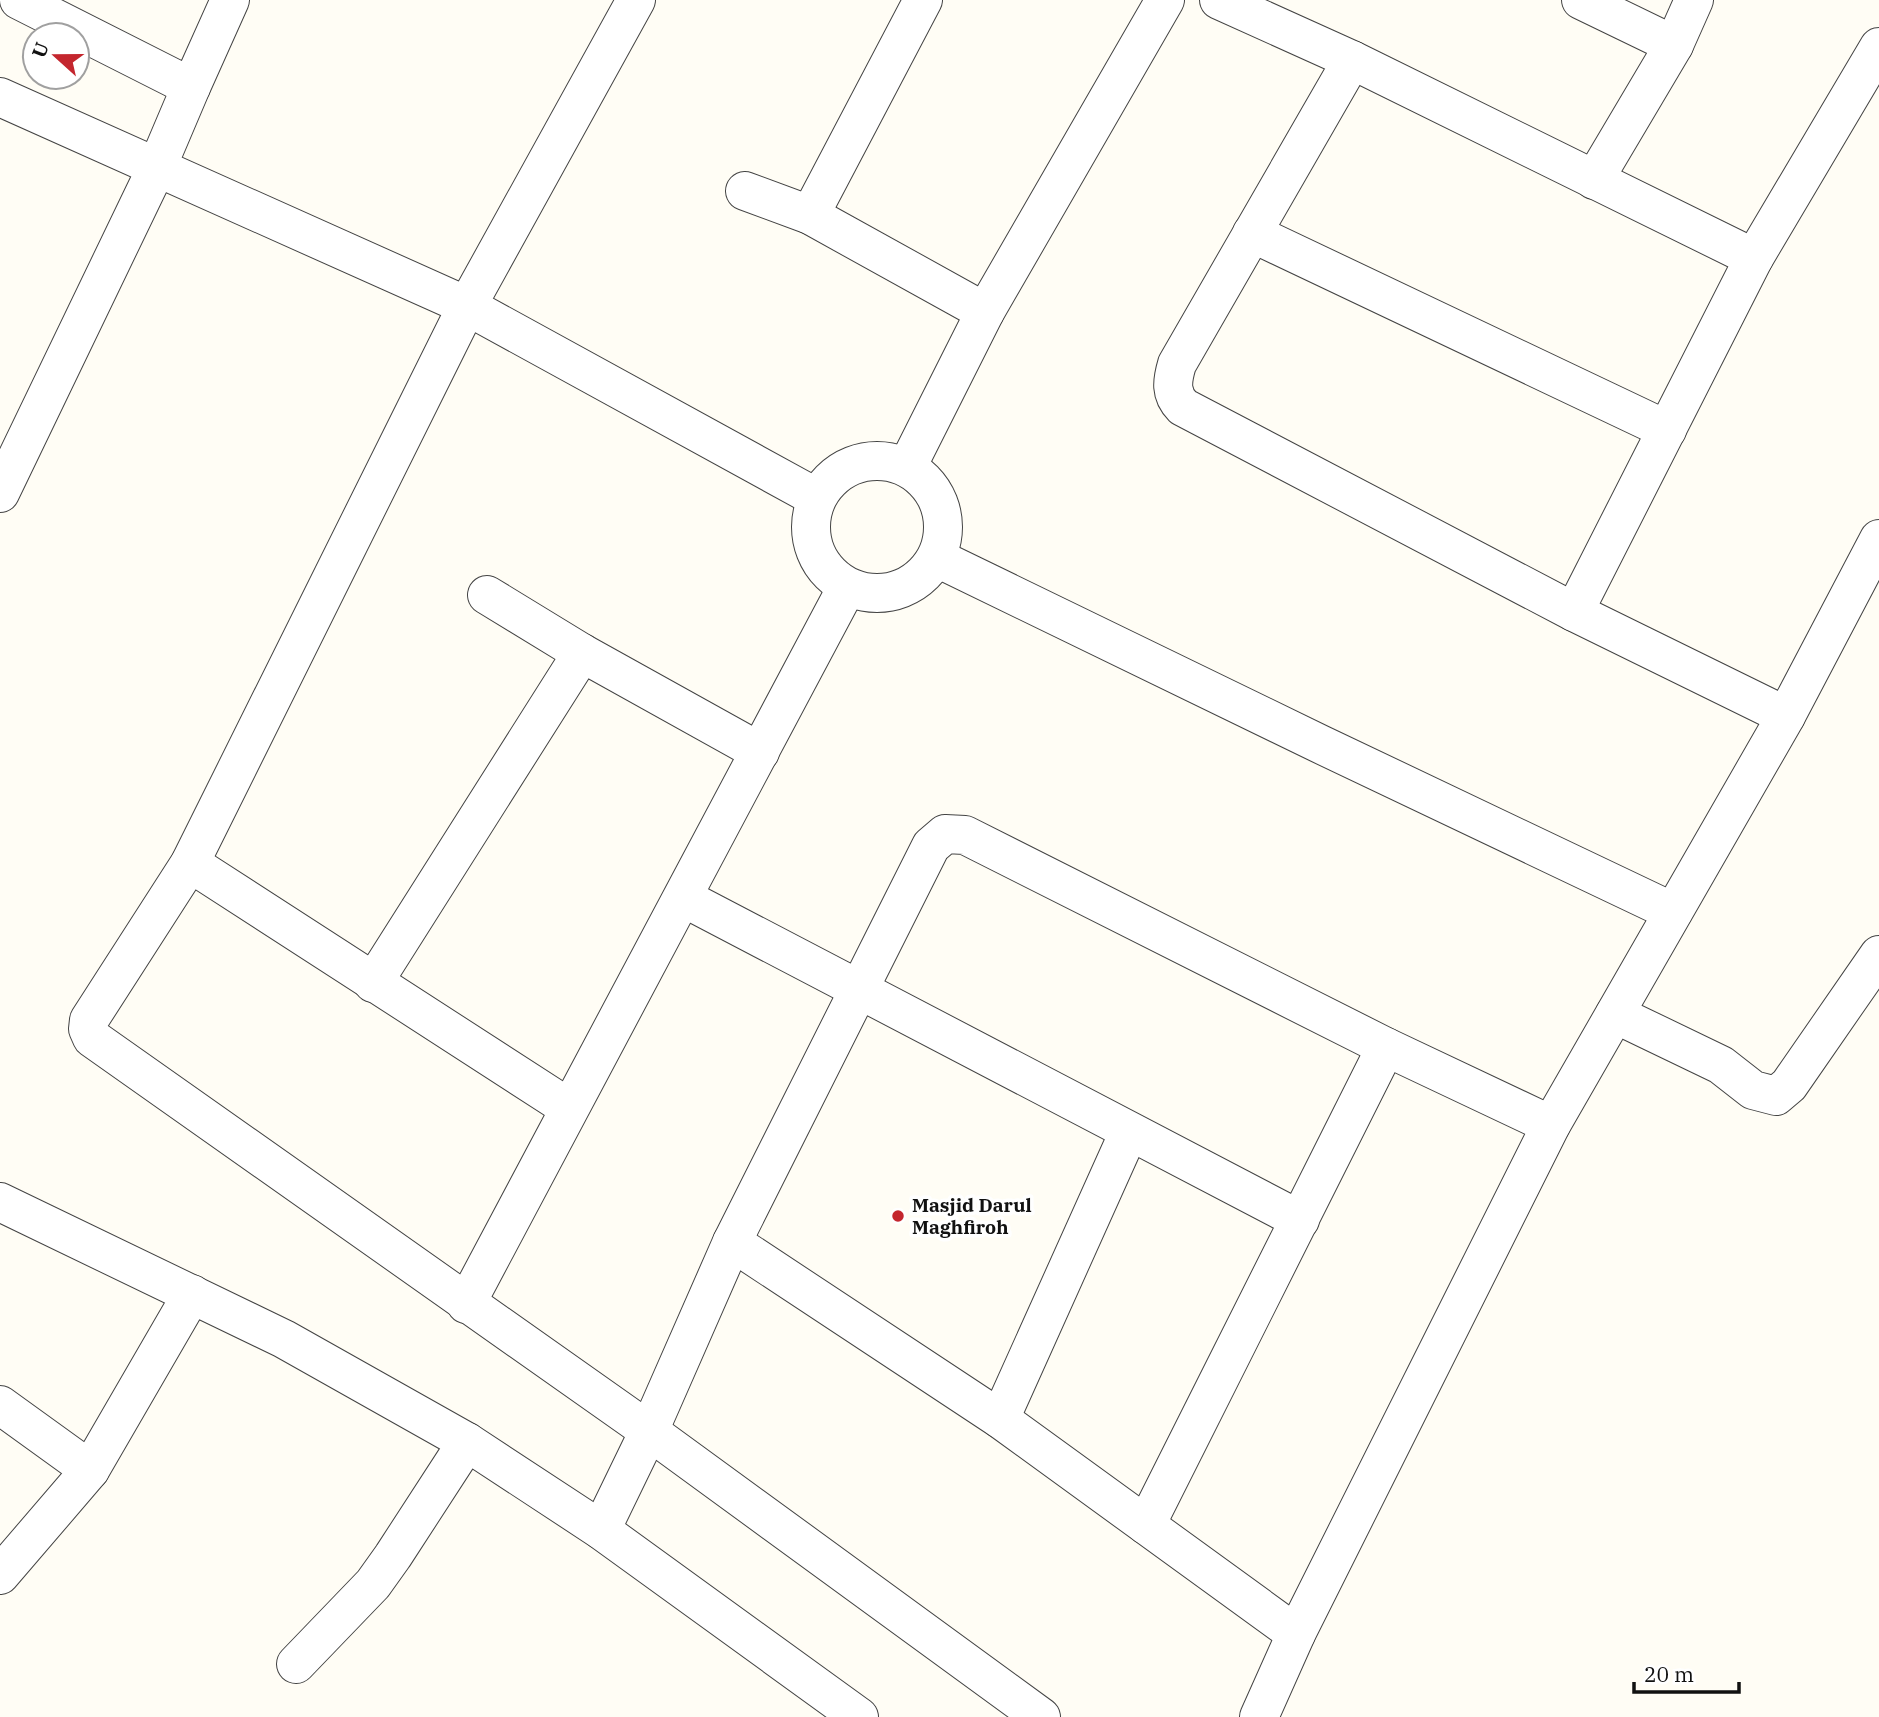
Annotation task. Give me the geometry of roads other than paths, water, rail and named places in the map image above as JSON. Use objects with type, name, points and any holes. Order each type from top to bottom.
[{"type":"street","points":[[19,0],[191,87]]},
{"type":"street","points":[[0,493],[157,167],[230,0]]},
{"type":"street","points":[[636,0],[467,306],[190,863],[89,1020],[89,1034],[466,1304],[649,1431],[1041,1717]]},
{"type":"street","points":[[810,215],[923,0]]},
{"type":"street","points":[[907,467],[985,312],[1165,0]]},
{"type":"street","points":[[1219,0],[1352,60],[1755,258]]},
{"type":"street","points":[[1581,0],[1674,45]]},
{"type":"street","points":[[1594,180],[1674,45],[1694,0]]},
{"type":"street","points":[[1574,612],[1755,258],[1879,47]]},
{"type":"street","points":[[1352,60],[1177,364],[1172,390],[1176,400],[1183,407],[1574,612],[1786,716]]},
{"type":"street","points":[[5,111],[157,167],[467,306],[817,498]]},
{"type":"street","points":[[745,191],[810,215],[985,312]]},
{"type":"street","points":[[1252,233],[1667,430]]},
{"type":"street","points":[[865,460],[887,460],[907,467],[922,478],[935,493],[942,511],[943,531],[937,558],[911,584],[890,592],[868,594],[847,587],[830,575],[818,559],[811,539],[810,518],[817,498],[829,480],[846,467],[865,460]]},
{"type":"street","points":[[1259,1717],[1296,1634],[1551,1125],[1786,716],[1879,539]]},
{"type":"street","points":[[937,558],[1673,912]]},
{"type":"street","points":[[466,1304],[847,587]]},
{"type":"street","points":[[487,595],[582,653],[761,752]]},
{"type":"street","points":[[373,983],[582,653]]},
{"type":"street","points":[[601,1530],[649,1431],[732,1242],[931,846],[945,834],[965,835],[1386,1047],[1551,1125]]},
{"type":"street","points":[[190,863],[569,1108]]},
{"type":"street","points":[[684,898],[857,991],[1300,1220]]},
{"type":"street","points":[[1615,1014],[1721,1065],[1753,1090],[1776,1096],[1789,1085],[1879,955]]},
{"type":"street","points":[[1146,1525],[1386,1047]]},
{"type":"street","points":[[1000,1419],[1129,1132]]},
{"type":"street","points":[[0,1202],[284,1339],[467,1442],[601,1530],[859,1717]]},
{"type":"street","points":[[732,1242],[1000,1419],[1296,1634]]},
{"type":"street","points":[[0,1575],[90,1470],[192,1294]]},
{"type":"street","points":[[0,1405],[90,1470]]},
{"type":"street","points":[[296,1664],[373,1584],[467,1442]]},
{"type":"place","name":"Masjid Darul Maghfiroh","points":[[898,1216]]}]
